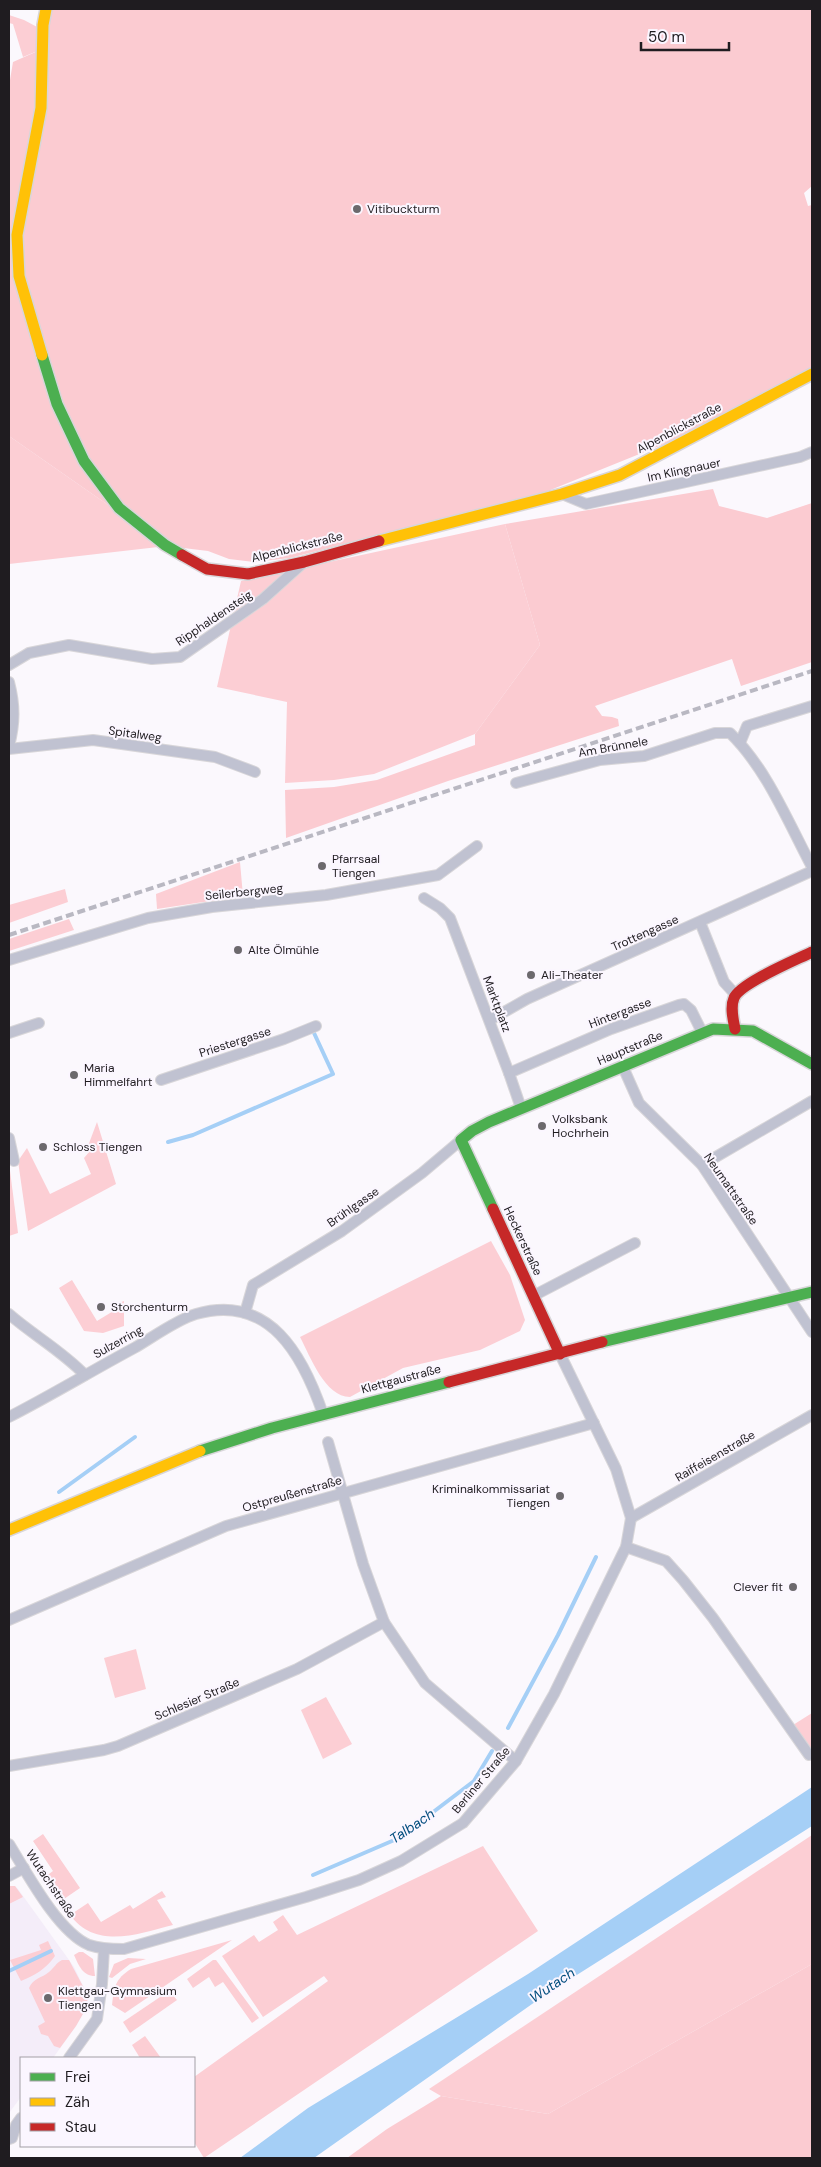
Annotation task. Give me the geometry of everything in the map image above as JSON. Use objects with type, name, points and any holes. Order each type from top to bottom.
[{"type":"street","name":"Alpenblickstraße","points":[[46,9],[43,25],[41,108],[16,235],[19,276],[57,404],[84,461],[119,508],[165,546],[207,569],[248,574],[304,562],[370,542],[562,494],[620,475],[812,374]]},
{"type":"street","name":"Im Klingnauer","points":[[562,494],[586,504],[800,457],[812,452]]},
{"type":"street","name":"Ripphaldensteig","points":[[9,665],[29,653],[69,645],[152,659],[180,657],[263,599],[304,562]]},
{"type":"street","points":[[9,682],[14,701],[14,718],[9,748]]},
{"type":"street","points":[[740,743],[747,726],[812,706]]},
{"type":"street","name":"Am Brünnele","points":[[516,783],[600,760],[644,756],[715,733],[730,733],[740,743],[759,769],[812,867]]},
{"type":"street","name":"Spitalweg","points":[[9,748],[93,740],[215,757],[254,772]]},
{"type":"street","name":"Seilerbergweg","points":[[9,960],[148,918],[212,907],[326,896],[438,875],[477,846]]},
{"type":"street","name":"Trottengasse","points":[[490,1020],[527,998],[812,871]]},
{"type":"street","name":"Marktplatz","points":[[424,898],[440,908],[450,918],[490,1020],[521,1108]]},
{"type":"street","points":[[700,922],[724,982],[736,994]]},
{"type":"street","points":[[735,1029],[732,1008],[736,994],[748,984],[812,952]]},
{"type":"street","name":"Hintergasse","points":[[509,1073],[611,1029],[679,1005],[684,1004],[691,1010],[702,1032]]},
{"type":"street","points":[[9,1033],[39,1023]]},
{"type":"street","name":"Priestergasse","points":[[161,1080],[284,1039],[316,1026]]},
{"type":"street","name":"Hauptstraße","points":[[461,1140],[472,1131],[521,1108],[623,1067],[702,1032],[714,1029],[753,1031],[812,1064]]},
{"type":"street","name":"Neumattstraße","points":[[623,1067],[639,1103],[702,1165],[812,1332]]},
{"type":"street","points":[[702,1165],[812,1101]]},
{"type":"street","points":[[9,1138],[14,1161]]},
{"type":"street","name":"Brühlgasse","points":[[245,1313],[253,1285],[342,1231],[422,1173],[461,1140]]},
{"type":"street","name":"Heckerstraße","points":[[461,1140],[560,1354]]},
{"type":"street","points":[[533,1296],[635,1243]]},
{"type":"street","name":"Klettgaustraße","points":[[9,1530],[198,1451],[323,1414],[812,1292]]},
{"type":"street","name":"Sulzerring","points":[[9,1417],[64,1389],[85,1374],[194,1315],[216,1310],[245,1313]]},
{"type":"street","points":[[245,1313],[256,1317],[287,1340],[302,1361],[314,1387],[323,1414]]},
{"type":"street","points":[[9,1314],[29,1331],[73,1362],[85,1374]]},
{"type":"street","name":"Berliner Straße","points":[[104,1948],[124,1949],[142,1945],[359,1880],[393,1864],[463,1823],[516,1761],[554,1694],[626,1547],[631,1518],[616,1469],[560,1354]]},
{"type":"street","name":"Raiffeisenstraße","points":[[631,1518],[812,1416]]},
{"type":"street","name":"Ostpreußenstraße","points":[[9,1620],[226,1526],[594,1423]]},
{"type":"street","points":[[328,1442],[363,1564],[384,1622],[425,1683],[516,1761]]},
{"type":"street","points":[[626,1547],[666,1561],[683,1580],[809,1755]]},
{"type":"street","name":"Schlesier Straße","points":[[9,1766],[118,1746],[297,1669],[384,1622]]},
{"type":"street","name":"Wutachstraße","points":[[9,1844],[66,1929],[90,1945],[104,1948]]},
{"type":"street","points":[[9,1876],[24,1868]]},
{"type":"street","points":[[70,2057],[97,2019],[102,1984],[104,1948]]},
{"type":"street","points":[[9,2139],[12,2138],[20,2119]]},
{"type":"shaded area","points":[[48,9],[812,9],[812,186],[804,193],[808,206],[812,205],[812,368],[679,438],[548,491],[290,558],[254,562],[229,559],[208,551],[167,546],[9,436],[9,86],[13,62],[40,50]]},
{"type":"shaded area","points":[[9,15],[39,28],[40,50],[23,57],[13,24],[9,23]]},
{"type":"shaded area","points":[[9,436],[167,546],[9,564]]},
{"type":"shaded area","points":[[713,489],[719,506],[767,518],[812,503],[812,662],[741,686],[732,659],[595,706],[602,716],[618,719],[619,726],[448,781],[286,838],[285,790],[334,787],[377,780],[475,745],[475,734],[540,645],[505,524]]},
{"type":"shaded area","points":[[505,524],[540,645],[475,734],[374,774],[334,780],[285,783],[287,702],[217,687],[241,581]]},
{"type":"shaded area","points":[[240,862],[243,896],[157,909],[156,894]]},
{"type":"shaded area","points":[[65,889],[68,902],[9,923],[9,905]]},
{"type":"shaded area","points":[[69,919],[74,930],[9,951],[9,939]]},
{"type":"shaded area","points":[[97,1122],[116,1184],[28,1231],[18,1161],[27,1148],[50,1194],[91,1174],[84,1158],[90,1151],[88,1146]]},
{"type":"shaded area","points":[[9,1163],[18,1233],[9,1236]]},
{"type":"shaded area","points":[[491,1241],[510,1275],[525,1320],[520,1331],[480,1350],[403,1368],[350,1397],[341,1395],[326,1383],[319,1374],[300,1337]]},
{"type":"shaded area","points":[[72,1280],[97,1321],[115,1310],[112,1303],[114,1301],[116,1304],[124,1301],[124,1326],[103,1333],[84,1331],[59,1288]]},
{"type":"shaded area","points":[[136,1649],[146,1689],[115,1698],[104,1658]]},
{"type":"shaded area","points":[[326,1697],[352,1744],[323,1759],[301,1710]]},
{"type":"shaded area","points":[[812,1713],[812,1750],[811,1751],[793,1725]]},
{"type":"shaded area","points":[[43,1834],[80,1888],[61,1901],[45,1877],[53,1871],[33,1841]]},
{"type":"shaded area","points":[[812,1835],[812,1964],[548,2114],[441,2096],[429,2089]]},
{"type":"shaded area","points":[[483,1846],[538,1931],[204,2158],[195,2144],[195,2076],[328,1981],[324,1976],[263,2017],[222,1956],[254,1935],[259,1942],[278,1930],[273,1922],[283,1915],[297,1935]]},
{"type":"shaded area","name":"Klettgau-Gymnasium Tiengen","points":[[9,1886],[15,1886],[74,1967],[86,1992],[88,2005],[76,2026],[54,2057],[20,2057],[20,2098],[9,2113]]},
{"type":"shaded area","points":[[9,1886],[15,1886],[23,1897],[9,1904]]},
{"type":"shaded area","points":[[162,1891],[166,1897],[157,1900],[173,1925],[160,1929],[132,1935],[105,1936],[92,1933],[80,1926],[70,1915],[88,1903],[101,1922],[130,1905],[133,1909]]},
{"type":"shaded area","points":[[232,1940],[125,2013],[112,2005],[118,1980],[131,1969]]},
{"type":"shaded area","points":[[48,1941],[55,1956],[40,1971],[21,1981],[10,1960],[41,1950],[39,1945]]},
{"type":"shaded area","points":[[83,1952],[93,1959],[95,1976],[84,1972],[80,1966],[74,1955]]},
{"type":"shaded area","points":[[128,1958],[146,1959],[130,1964],[112,1978],[109,1977],[114,1964]]},
{"type":"shaded area","points":[[62,1960],[69,1960],[86,1992],[88,2005],[60,2048],[54,2046],[48,2036],[41,2034],[38,2026],[45,2022],[29,1988],[35,1980],[49,1972]]},
{"type":"shaded area","points":[[213,1960],[216,1960],[259,2018],[252,2023],[223,1982],[215,1987],[209,1977],[193,1988],[187,1979]]},
{"type":"shaded area","points":[[812,1964],[812,2158],[347,2158],[387,2129],[441,2096],[548,2114]]},
{"type":"shaded area","points":[[169,1991],[177,2000],[130,2033],[123,2022]]},
{"type":"shaded area","points":[[145,2036],[160,2057],[139,2057],[132,2045]]},
{"type":"water","name":"Wutach","points":[[812,1787],[812,1826],[542,1997],[314,2158],[240,2158],[308,2108],[528,1974]]},
{"type":"waterway","points":[[168,1142],[193,1135],[333,1074],[314,1033]]},
{"type":"waterway","points":[[59,1492],[135,1437]]},
{"type":"waterway","name":"Talbach","points":[[508,1728],[558,1635],[596,1557]]},
{"type":"waterway","name":"Talbach","points":[[313,1875],[399,1838],[474,1781],[492,1751]]},
{"type":"waterway","name":"Talbach","points":[[9,1971],[51,1951]]},
{"type":"railway","points":[[9,935],[812,671]]},
{"type":"traffic: fast","points":[[42,355],[57,404],[84,461],[119,508],[165,545],[182,555]]},
{"type":"traffic: fast","points":[[493,1209],[461,1140],[472,1131],[489,1122],[713,1029],[753,1031],[812,1064]]},
{"type":"traffic: fast","points":[[602,1342],[812,1292]]},
{"type":"traffic: fast","points":[[200,1451],[272,1428],[449,1382]]},
{"type":"traffic: slow","points":[[42,355],[19,276],[17,235],[41,108],[43,25],[46,9]]},
{"type":"traffic: slow","points":[[379,541],[562,494],[620,475],[812,374]]},
{"type":"traffic: slow","points":[[9,1530],[200,1451]]},
{"type":"traffic: jam","points":[[182,555],[207,569],[248,574],[304,562],[379,541]]},
{"type":"traffic: jam","points":[[735,1029],[732,1005],[738,992],[757,979],[812,952]]},
{"type":"traffic: jam","points":[[493,1209],[560,1354]]},
{"type":"traffic: jam","points":[[449,1382],[602,1342]]},
{"type":"place","name":"Vitibuckturm","points":[[357,209]]},
{"type":"place","name":"Pfarrsaal Tiengen","points":[[322,866]]},
{"type":"place","name":"Alte Ölmühle","points":[[238,950]]},
{"type":"place","name":"Ali-Theater","points":[[531,975]]},
{"type":"place","name":"Maria Himmelfahrt","points":[[74,1075]]},
{"type":"place","name":"Volksbank Hochrhein","points":[[542,1126]]},
{"type":"place","name":"Schloss Tiengen","points":[[43,1147]]},
{"type":"place","name":"Storchenturm","points":[[101,1307]]},
{"type":"place","name":"Kriminalkommissariat Tiengen","points":[[560,1496]]},
{"type":"place","name":"Clever fit","points":[[793,1587]]},
{"type":"place","name":"Klettgau-Gymnasium Tiengen","points":[[48,1998]]}]
